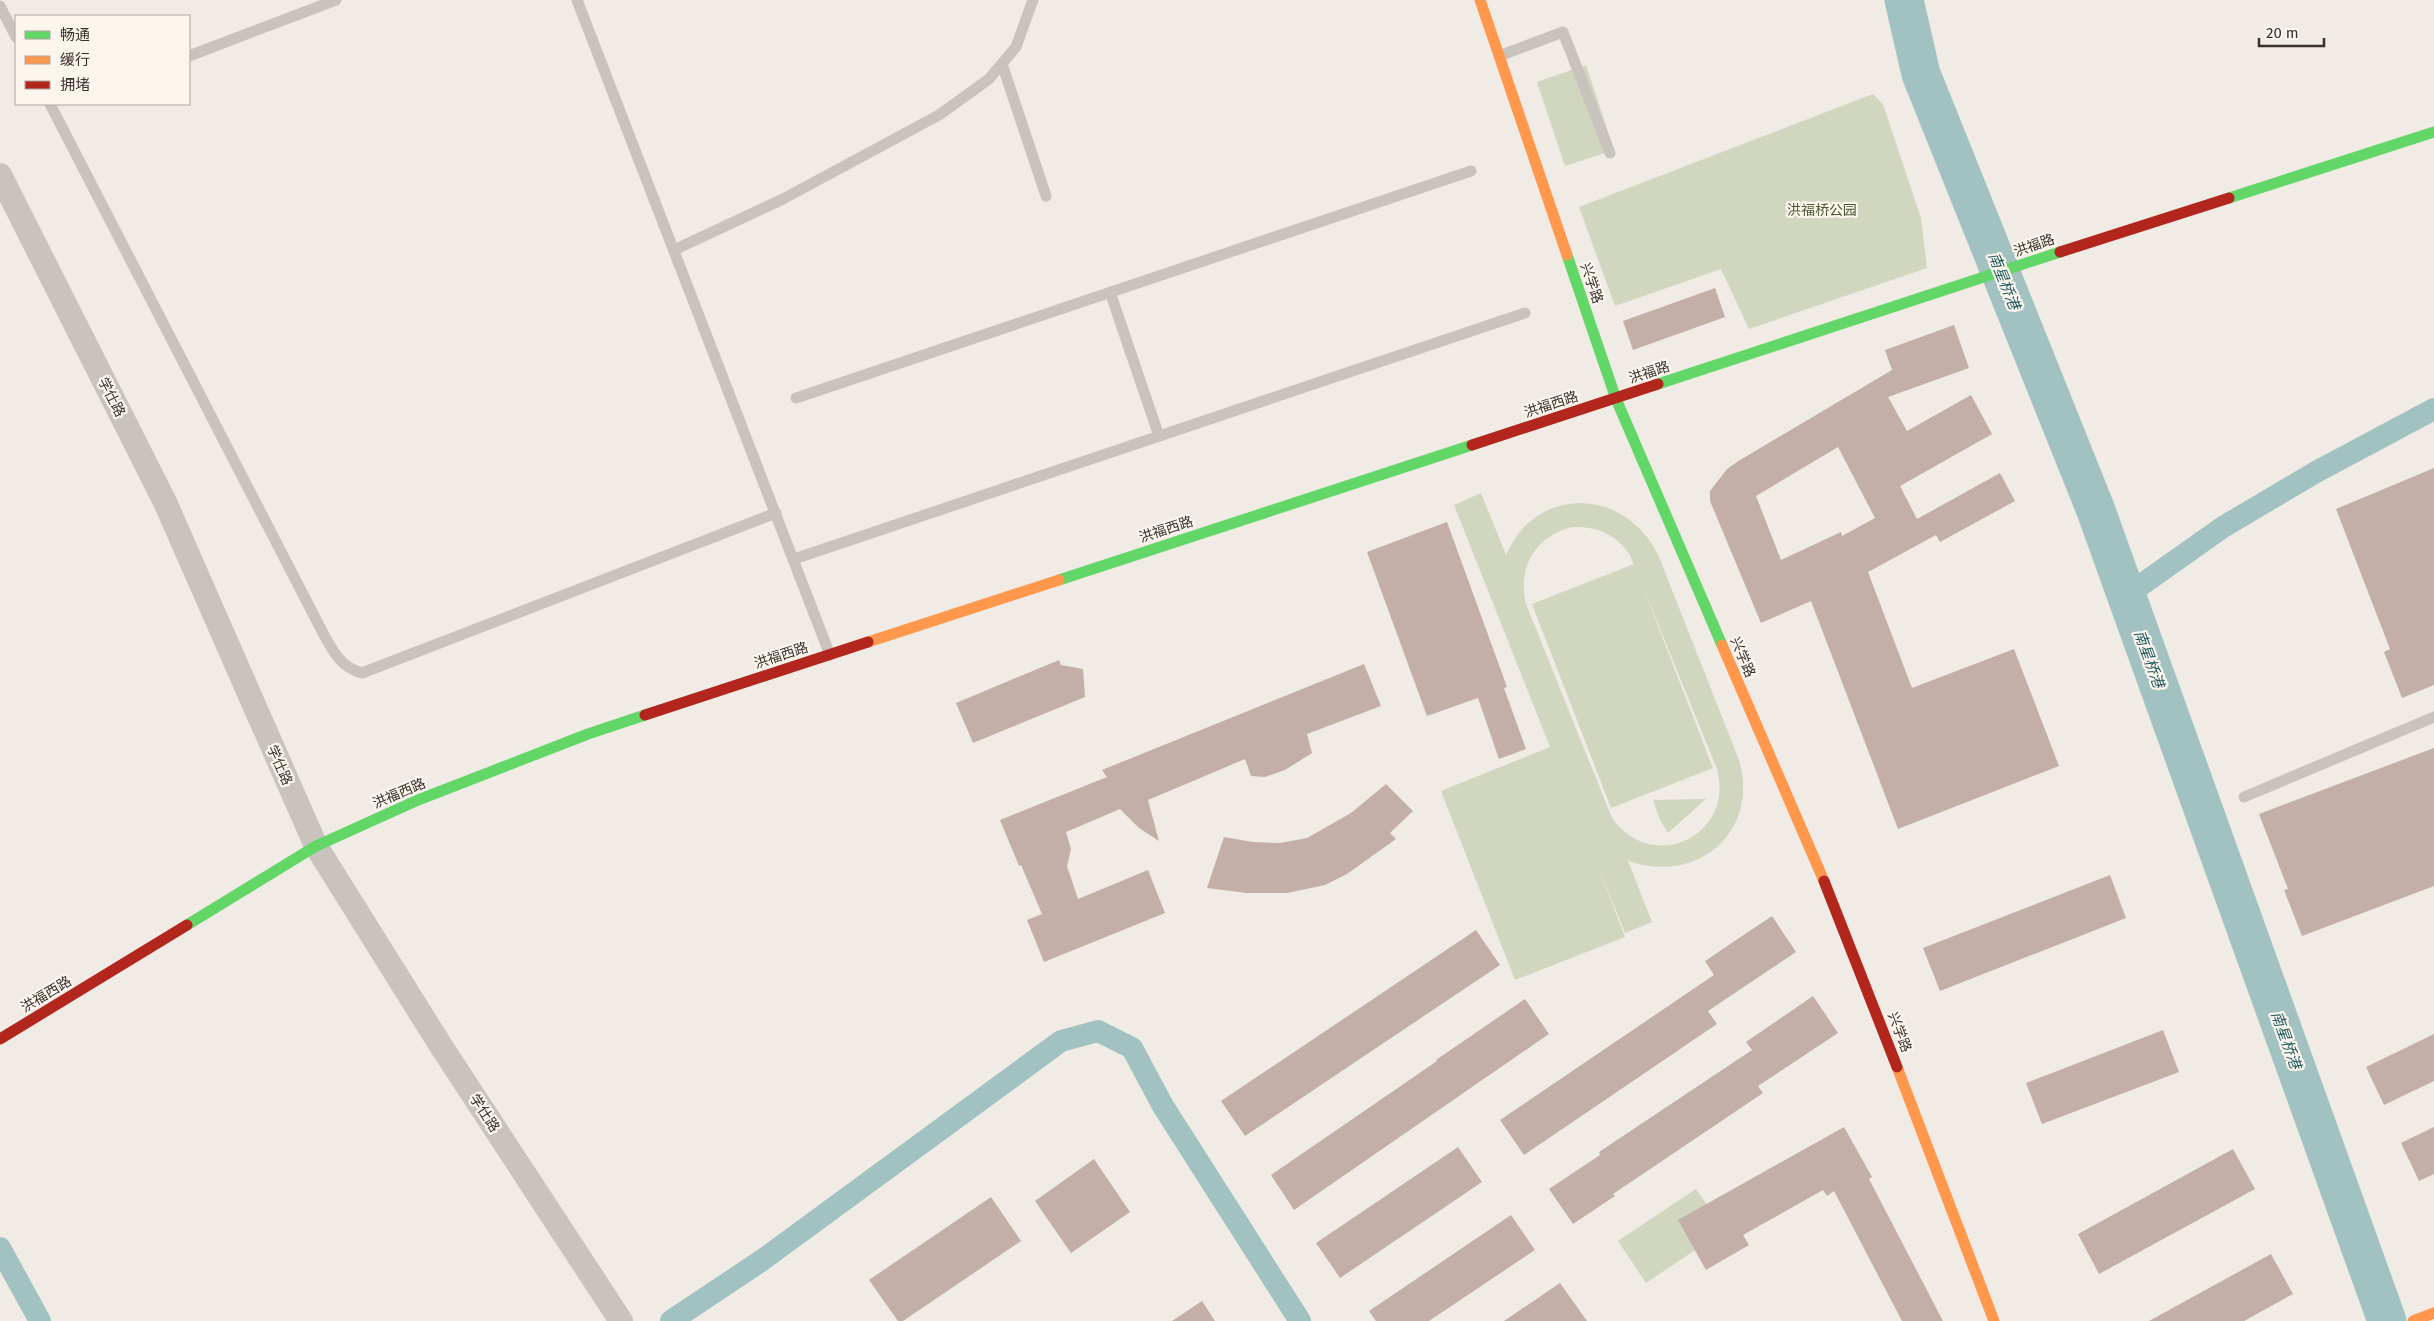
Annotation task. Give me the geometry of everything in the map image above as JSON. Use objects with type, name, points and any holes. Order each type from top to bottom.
[{"type":"street","name":"兴学路","points":[[1480,0],[1616,399],[1845,930],[1994,1321]]},
{"type":"street","name":"洪福路","points":[[1616,399],[2048,256],[2434,132]]},
{"type":"street","name":"学仕路","points":[[0,175],[165,502],[316,846],[441,1046],[618,1315]]},
{"type":"street","name":"洪福西路","points":[[0,1039],[316,846],[418,800],[588,734],[1616,399]]},
{"type":"street","points":[[2413,1321],[2434,1313]]},
{"type":"lane","points":[[190,56],[336,0]]},
{"type":"lane","points":[[578,0],[830,655]]},
{"type":"lane","points":[[674,250],[783,198],[938,115],[989,79],[1002,64],[1016,47],[1033,0]]},
{"type":"lane","points":[[0,6],[15,35]]},
{"type":"lane","points":[[1499,56],[1564,32],[1610,153]]},
{"type":"lane","points":[[1002,64],[1046,196]]},
{"type":"lane","points":[[55,105],[324,635],[338,661],[350,670],[362,673],[776,512]]},
{"type":"lane","points":[[796,398],[1471,171]]},
{"type":"lane","points":[[1110,292],[1159,436]]},
{"type":"lane","points":[[794,559],[1525,313]]},
{"type":"lane","points":[[2244,797],[2434,717]]},
{"type":"green space","points":[[1586,65],[1614,150],[1565,166],[1537,82]]},
{"type":"green space","name":"洪福桥公园","points":[[1873,94],[1883,104],[1921,218],[1927,268],[1749,329],[1721,269],[1615,306],[1579,207]]},
{"type":"green space","points":[[1481,493],[1506,555],[1525,526],[1543,513],[1562,505],[1581,503],[1600,505],[1618,513],[1634,524],[1648,539],[1659,557],[1739,760],[1743,786],[1740,810],[1731,830],[1717,846],[1699,859],[1677,865],[1653,867],[1628,861],[1652,922],[1625,933],[1598,866],[1625,937],[1515,980],[1441,791],[1550,747],[1454,505]],"holes":[[[1573,527],[1598,530],[1613,537],[1630,555],[1717,769],[1719,793],[1714,813],[1702,829],[1687,840],[1668,845],[1648,844],[1629,835],[1612,818],[1526,604],[1524,577],[1527,565],[1539,545],[1560,531]]]},
{"type":"green space","points":[[1634,564],[1713,768],[1611,808],[1532,604]]},
{"type":"green space","points":[[1706,799],[1668,833],[1660,820],[1653,800]]},
{"type":"green space","points":[[1696,1189],[1725,1230],[1646,1283],[1618,1241]]},
{"type":"building","points":[[1715,288],[1725,317],[1633,350],[1623,321]]},
{"type":"building","points":[[1954,325],[1969,368],[1888,397],[1907,431],[1971,395],[1992,434],[1900,486],[1917,519],[2000,473],[2015,501],[1940,542],[1936,535],[1868,572],[1912,688],[2014,649],[2059,766],[1898,829],[1811,601],[1761,623],[1710,501],[1710,491],[1727,469],[1892,370],[1885,350]],"holes":[[[1838,447],[1875,518],[1842,536],[1841,532],[1781,560],[1756,496]]]},
{"type":"building","points":[[2434,468],[2434,685],[2402,698],[2384,652],[2390,649],[2336,509]]},
{"type":"building","points":[[1447,522],[1507,687],[1504,688],[1526,749],[1499,759],[1478,698],[1427,716],[1367,552]]},
{"type":"building","points":[[1059,660],[1061,665],[1083,669],[1085,697],[973,743],[956,703]]},
{"type":"building","points":[[1364,664],[1381,706],[1307,734],[1312,753],[1285,770],[1265,777],[1251,776],[1245,759],[1148,800],[1159,841],[1139,828],[1120,809],[1066,832],[1071,849],[1067,866],[1078,899],[1148,870],[1165,913],[1044,962],[1027,920],[1042,914],[1000,820],[1107,777],[1102,770]]},
{"type":"building","points":[[2434,748],[2434,886],[2302,936],[2284,890],[2288,889],[2259,814]]},
{"type":"building","points":[[1386,784],[1413,811],[1390,833],[1396,839],[1347,874],[1325,885],[1287,893],[1246,893],[1207,888],[1224,837],[1253,842],[1280,843],[1307,838],[1351,813]]},
{"type":"building","points":[[2110,875],[2126,918],[1940,991],[1923,948]]},
{"type":"building","points":[[1772,916],[1796,952],[1708,1011],[1717,1024],[1524,1155],[1500,1120],[1714,975],[1705,961]]},
{"type":"building","points":[[1476,930],[1500,965],[1245,1136],[1221,1101]]},
{"type":"building","points":[[1813,996],[1838,1033],[1758,1086],[1763,1093],[1613,1194],[1615,1196],[1573,1224],[1549,1189],[1600,1155],[1599,1152],[1752,1050],[1746,1042]]},
{"type":"building","points":[[1525,999],[1549,1034],[1294,1210],[1271,1175]]},
{"type":"building","points":[[2163,1030],[2179,1072],[2042,1124],[2026,1083]]},
{"type":"building","points":[[2434,1034],[2434,1081],[2384,1105],[2366,1067]]},
{"type":"building","points":[[1844,1127],[1872,1177],[1869,1179],[1943,1321],[1902,1321],[1834,1191],[1827,1196],[1823,1190],[1743,1235],[1749,1245],[1706,1270],[1678,1220]]},
{"type":"building","points":[[2434,1127],[2434,1174],[2419,1181],[2401,1143]]},
{"type":"building","points":[[1458,1147],[1482,1182],[1340,1278],[1316,1243]]},
{"type":"building","points":[[2233,1149],[2255,1189],[2099,1274],[2078,1234]]},
{"type":"building","points":[[1094,1159],[1130,1212],[1071,1253],[1035,1201]]},
{"type":"building","points":[[991,1197],[1021,1241],[903,1321],[898,1321],[869,1280]]},
{"type":"building","points":[[1511,1215],[1535,1250],[1429,1321],[1376,1321],[1369,1311]]},
{"type":"building","points":[[2271,1254],[2293,1294],[2244,1321],[2149,1321]]},
{"type":"building","points":[[1560,1283],[1587,1321],[1504,1321]]},
{"type":"building","points":[[1202,1301],[1215,1321],[1172,1321]]},
{"type":"waterway","name":"南星桥港","points":[[1904,0],[1921,74],[2095,508],[2387,1321]]},
{"type":"waterway","points":[[2127,595],[2223,527],[2316,472],[2434,409]]},
{"type":"waterway","points":[[671,1321],[761,1261],[1061,1041],[1098,1031],[1132,1048],[1163,1106],[1300,1321]]},
{"type":"waterway","points":[[0,1248],[40,1321]]},
{"type":"traffic: fast","points":[[2229,198],[2434,132]]},
{"type":"traffic: fast","points":[[1658,384],[2060,252]]},
{"type":"traffic: fast","points":[[1567,255],[1616,399],[1722,645]]},
{"type":"traffic: fast","points":[[1059,580],[1472,445]]},
{"type":"traffic: fast","points":[[187,925],[316,846],[418,800],[588,734],[645,715]]},
{"type":"traffic: slow","points":[[1480,0],[1567,255]]},
{"type":"traffic: slow","points":[[868,642],[1059,580]]},
{"type":"traffic: slow","points":[[1722,645],[1824,881]]},
{"type":"traffic: slow","points":[[1897,1067],[1994,1321]]},
{"type":"traffic: slow","points":[[2413,1321],[2434,1313]]},
{"type":"traffic: jam","points":[[2060,252],[2229,198]]},
{"type":"traffic: jam","points":[[1472,445],[1658,384]]},
{"type":"traffic: jam","points":[[645,715],[868,642]]},
{"type":"traffic: jam","points":[[1824,881],[1897,1067]]},
{"type":"traffic: jam","points":[[0,1039],[187,925]]}]
